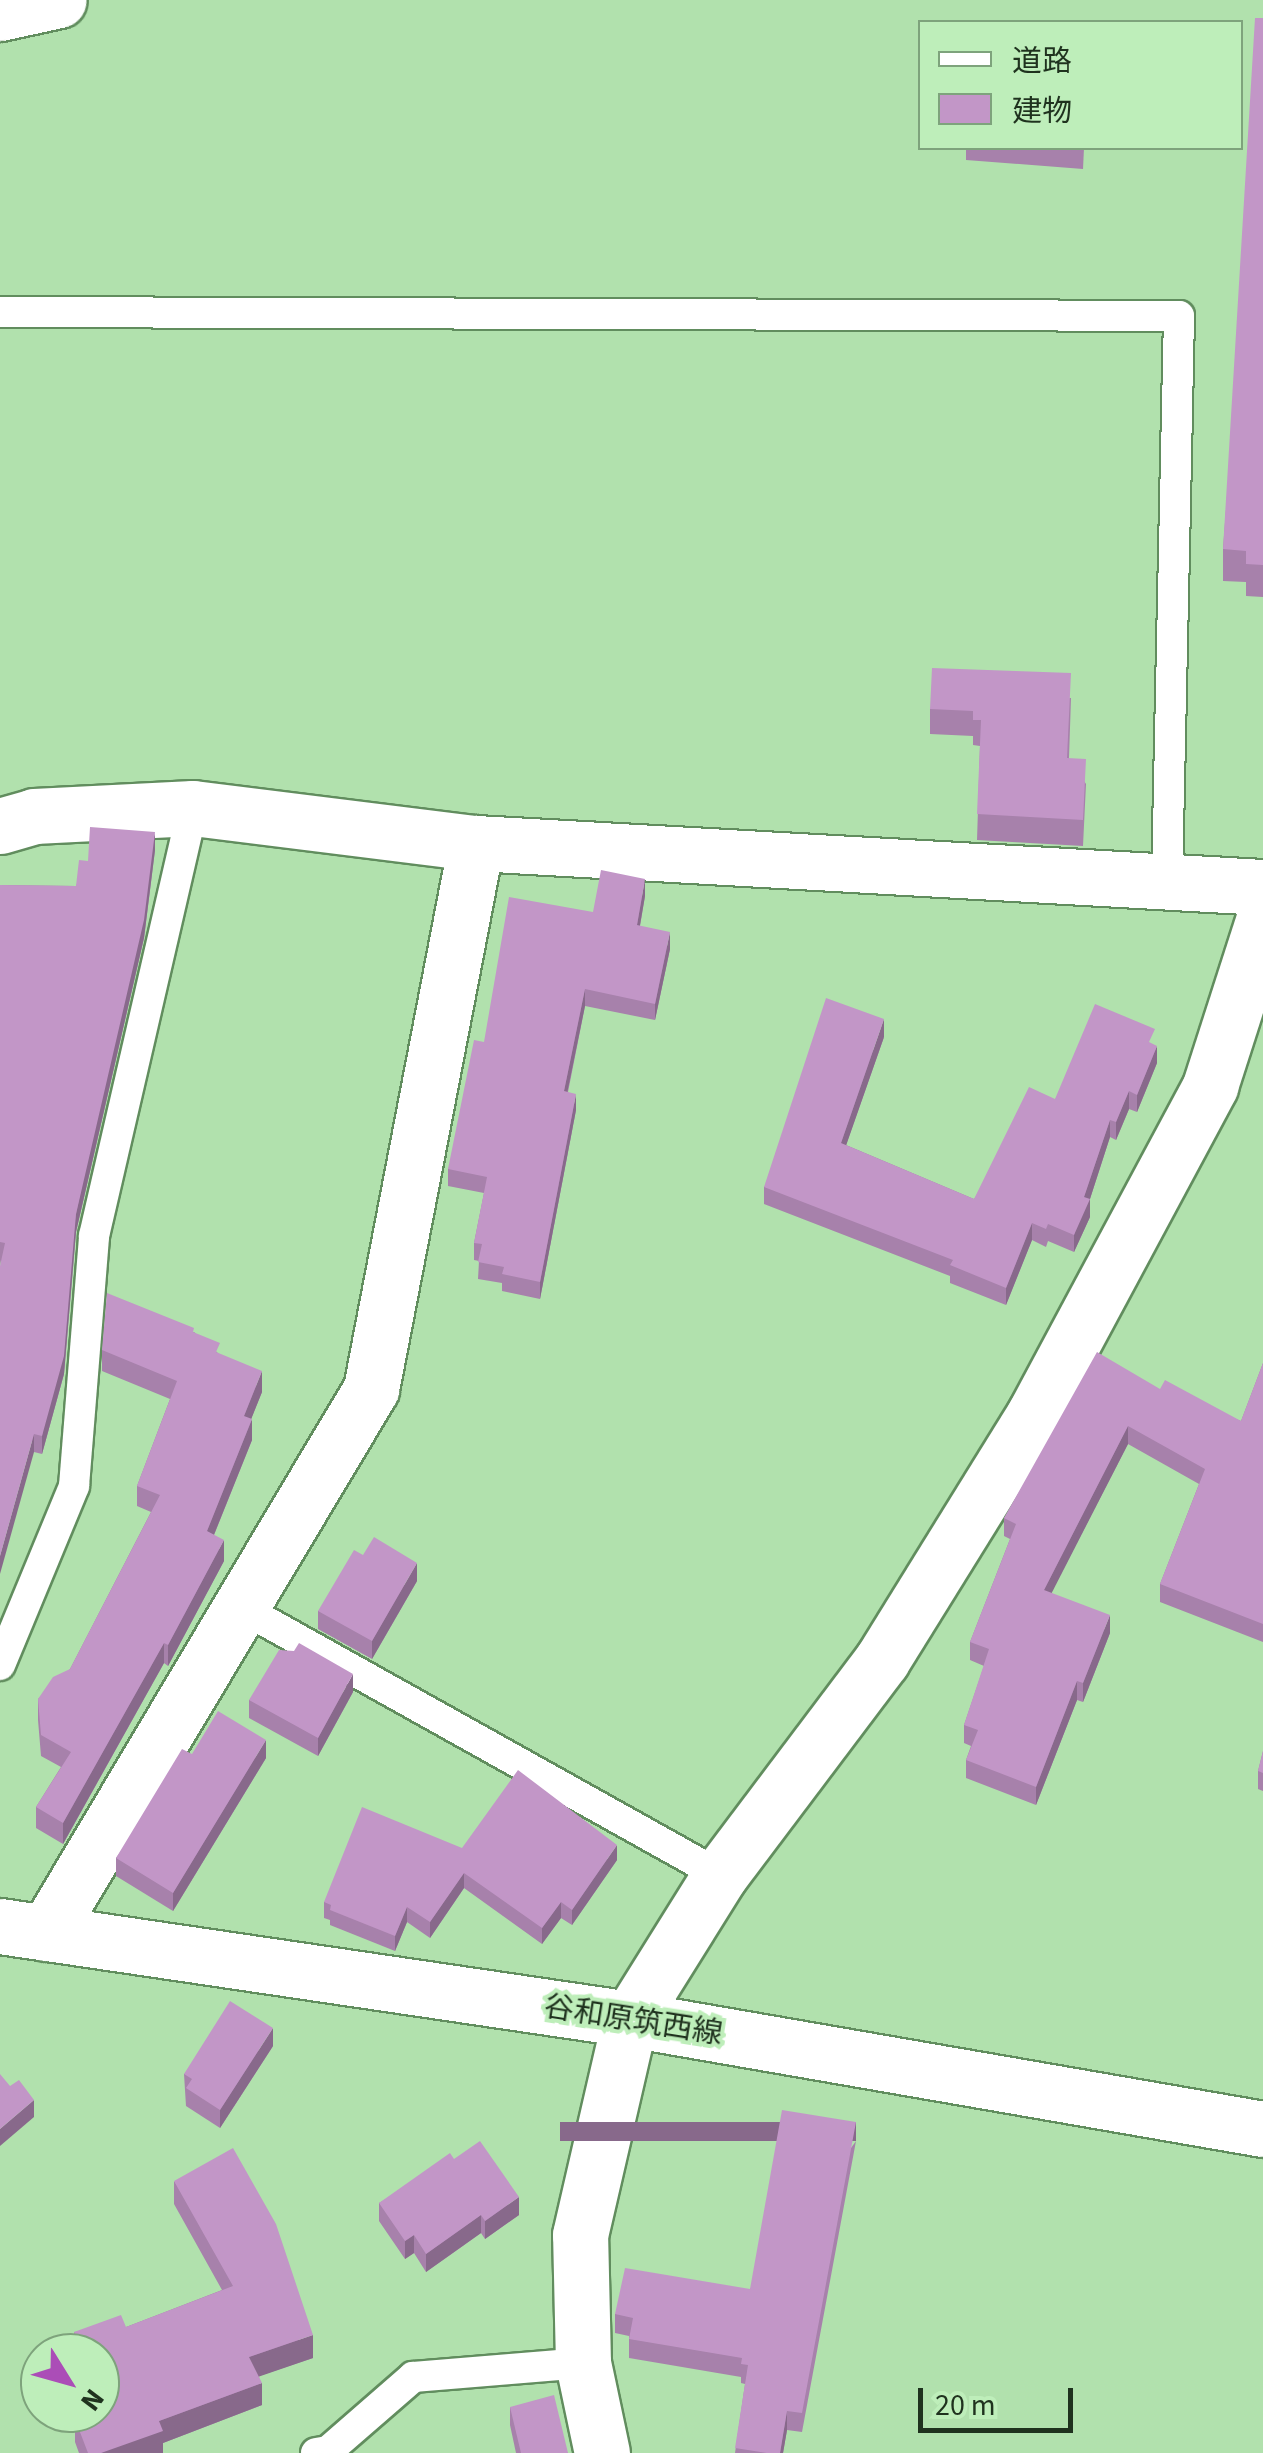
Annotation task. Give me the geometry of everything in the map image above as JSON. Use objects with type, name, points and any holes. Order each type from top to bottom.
[{"type":"street","points":[[0,13],[59,0]]},
{"type":"street","points":[[0,826],[34,816],[194,808],[476,844],[1263,887]]},
{"type":"street","points":[[23,1930],[240,1607],[371,1389],[476,844]]},
{"type":"street","points":[[602,2453],[583,2363],[580,2235],[630,2019],[720,1875],[882,1660],[1034,1413],[1210,1086],[1263,921]]},
{"type":"street","name":"谷和原筑西線","points":[[23,1930],[630,2019],[1263,2129]]},
{"type":"lane","points":[[0,312],[1179,316],[1167,881]]},
{"type":"lane","points":[[0,1665],[74,1486],[94,1236],[194,808]]},
{"type":"lane","points":[[240,1607],[720,1875]]},
{"type":"lane","points":[[316,2453],[328,2451],[413,2377],[583,2363]]},
{"type":"building","points":[[1255,18],[1263,18],[1263,565],[1246,564],[1246,551],[1223,549]]},
{"type":"building","points":[[932,668],[1071,673],[1067,758],[1086,759],[1083,820],[977,814],[981,720],[973,720],[973,711],[930,709]]},
{"type":"building","points":[[90,827],[155,832],[144,920],[76,1214],[64,1356],[42,1436],[34,1434],[0,1556],[0,1266],[5,1243],[0,1242],[0,885],[76,886],[79,860],[88,861]]},
{"type":"building","points":[[601,870],[645,879],[637,925],[670,932],[655,1004],[585,989],[564,1091],[576,1094],[540,1282],[502,1274],[504,1267],[478,1262],[482,1244],[474,1243],[487,1177],[448,1169],[474,1040],[484,1042],[509,897],[593,912]]},
{"type":"building","points":[[826,998],[884,1019],[841,1143],[974,1199],[1029,1087],[1055,1099],[1095,1004],[1155,1029],[1149,1042],[1157,1046],[1137,1095],[1129,1091],[1116,1122],[1110,1120],[1084,1197],[1090,1199],[1074,1235],[1048,1224],[1046,1229],[1032,1223],[1006,1288],[950,1265],[953,1260],[764,1187]]},
{"type":"building","points":[[107,1293],[194,1328],[193,1332],[220,1343],[216,1352],[262,1371],[244,1416],[252,1419],[207,1531],[224,1540],[168,1645],[164,1643],[63,1823],[36,1807],[71,1752],[41,1735],[38,1699],[53,1677],[70,1669],[160,1495],[137,1486],[177,1381],[102,1350]]},
{"type":"building","points":[[1097,1352],[1160,1389],[1165,1380],[1241,1421],[1263,1363],[1263,1624],[1160,1584],[1205,1469],[1128,1426],[1044,1590],[1110,1615],[1083,1683],[1077,1681],[1036,1787],[966,1760],[978,1730],[964,1725],[989,1649],[970,1642],[1016,1524],[1004,1518]]},
{"type":"building","points":[[374,1537],[417,1563],[372,1641],[318,1611],[354,1550],[363,1555]]},
{"type":"building","points":[[299,1643],[353,1674],[318,1738],[249,1700],[279,1650],[294,1651]]},
{"type":"building","points":[[218,1711],[266,1740],[173,1893],[116,1858],[182,1749],[192,1754]]},
{"type":"building","points":[[518,1770],[617,1845],[572,1910],[561,1902],[542,1928],[464,1873],[430,1922],[407,1907],[395,1936],[330,1910],[331,1905],[324,1902],[362,1807],[462,1848]]},
{"type":"building","points":[[230,2001],[273,2028],[220,2110],[186,2088],[192,2079],[184,2074]]},
{"type":"building","points":[[0,2074],[10,2086],[19,2080],[34,2100],[0,2129]]},
{"type":"building","points":[[782,2110],[856,2122],[802,2413],[787,2411],[780,2453],[767,2453],[735,2448],[748,2365],[741,2364],[742,2358],[629,2339],[633,2318],[615,2314],[625,2268],[750,2289]]},
{"type":"building","points":[[480,2141],[519,2197],[485,2221],[481,2215],[426,2254],[414,2235],[405,2241],[379,2203],[450,2153],[454,2159]]},
{"type":"building","points":[[233,2148],[276,2224],[313,2335],[249,2357],[262,2383],[159,2421],[163,2431],[101,2453],[88,2453],[80,2433],[120,2433],[120,2333],[74,2332],[121,2315],[126,2327],[233,2286],[174,2181]]},
{"type":"building","points":[[554,2395],[568,2453],[521,2453],[510,2407]]}]
